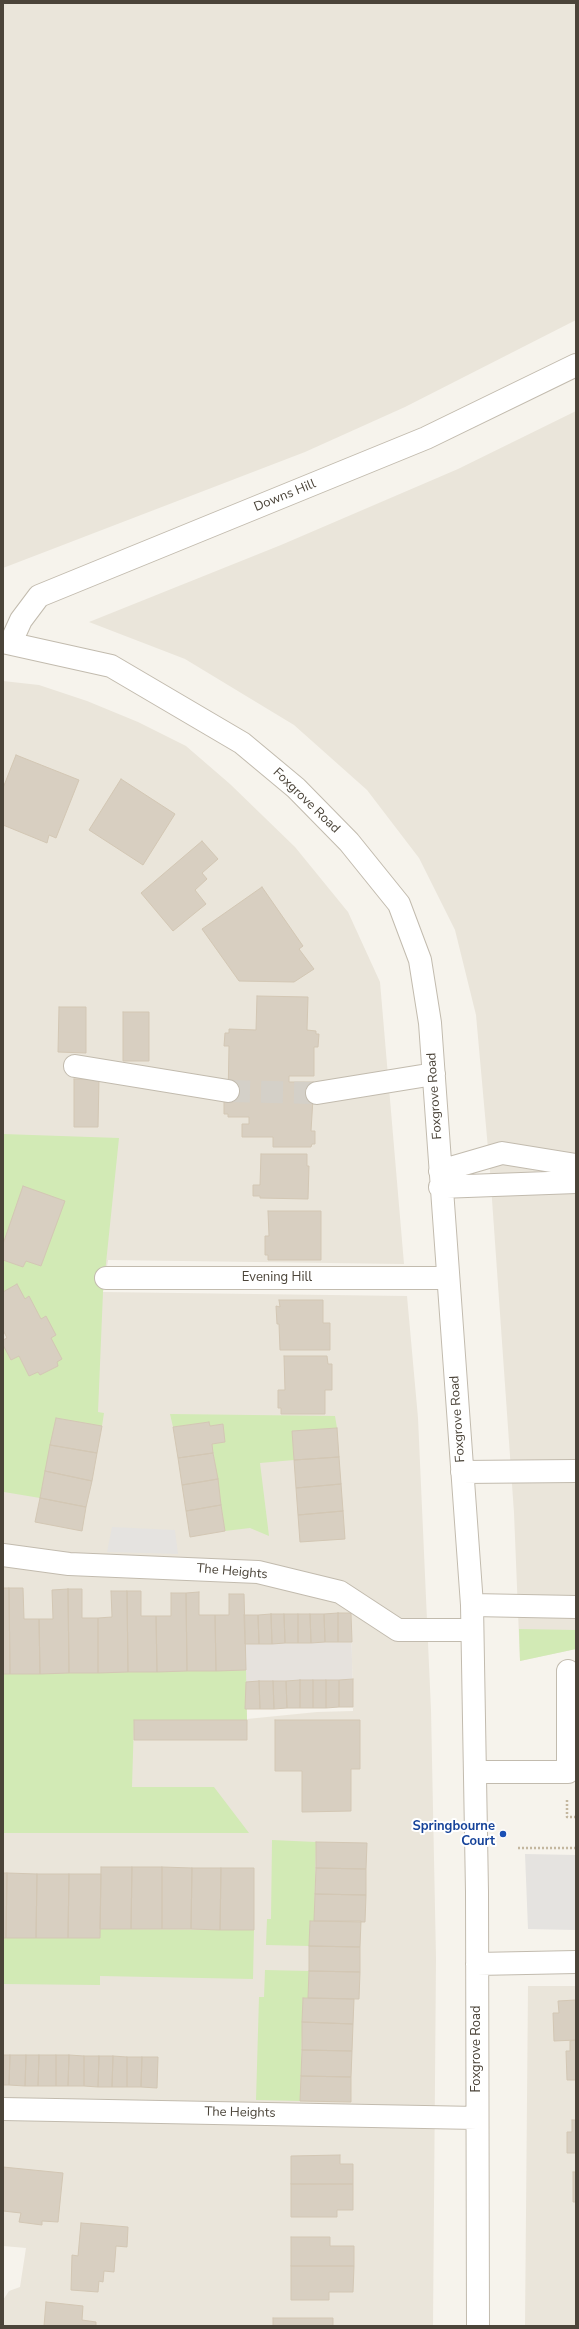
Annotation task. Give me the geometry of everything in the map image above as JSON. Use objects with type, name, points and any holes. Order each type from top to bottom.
[{"type":"street","name":"Downs Hill","points":[[7,642],[20,620],[39,596],[426,438],[576,365]]},
{"type":"street","name":"Foxgrove Road","points":[[7,642],[111,666],[191,711],[248,748],[296,788],[349,842],[399,904],[420,960],[430,1022],[440,1179],[472,1605],[477,1964],[478,2326]]},
{"type":"street","points":[[76,1066],[228,1090]]},
{"type":"street","points":[[317,1093],[434,1074]]},
{"type":"street","points":[[440,1179],[502,1153],[576,1165]]},
{"type":"street","points":[[440,1179],[576,1182]]},
{"type":"street","name":"Evening Hill","points":[[106,1278],[448,1278]]},
{"type":"street","points":[[462,1472],[576,1471]]},
{"type":"street","name":"The Heights","points":[[3,1555],[70,1564],[258,1572],[340,1592],[398,1630],[472,1630]]},
{"type":"street","points":[[472,1605],[576,1607]]},
{"type":"street","points":[[475,1772],[568,1772],[568,1671]]},
{"type":"street","points":[[477,1964],[576,1962]]},
{"type":"street","name":"The Heights","points":[[3,2109],[477,2118]]},
{"type":"path","points":[[567,1811],[567,1817],[576,1817]]},
{"type":"path","points":[[518,1848],[576,1848]]},
{"type":"shaded area","points":[[3,3],[576,3],[576,320],[405,407],[305,452],[3,568]]},
{"type":"shaded area","points":[[576,411],[576,1649],[520,1661],[514,1513],[490,1171],[476,1015],[455,930],[419,858],[367,790],[294,725],[185,659],[89,622],[281,545],[458,469]]},
{"type":"shaded area","points":[[3,681],[39,685],[87,701],[138,722],[186,746],[230,784],[295,847],[348,912],[380,982],[404,1264],[108,1260],[103,1292],[407,1296],[418,1418],[431,1710],[436,1958],[433,2326],[3,2326],[3,2300],[9,2291],[20,2287],[26,2248],[3,2246]],"holes":[[[351,1614],[353,1711],[317,1712],[247,1719],[245,1615]]]},
{"type":"shaded area","points":[[112,1527],[175,1530],[178,1554],[107,1552]]},
{"type":"shaded area","points":[[351,1613],[353,1707],[245,1709],[244,1615]]},
{"type":"shaded area","points":[[525,1854],[576,1855],[576,1930],[528,1929]]},
{"type":"shaded area","points":[[528,1986],[576,1986],[576,2326],[525,2326]]},
{"type":"green space","points":[[3,1134],[119,1138],[103,1292],[98,1412],[104,1413],[102,1426],[56,1418],[40,1498],[4,1492],[3,1345],[11,1360],[19,1356],[29,1376],[38,1372],[40,1375],[58,1366],[51,1338],[56,1335],[46,1317],[41,1319],[29,1297],[25,1299],[17,1285],[3,1292],[3,1260],[23,1267],[26,1261],[41,1266],[64,1201],[23,1187],[3,1244]]},
{"type":"green space","points":[[170,1414],[335,1416],[337,1428],[292,1431],[294,1460],[260,1463],[269,1536],[250,1528],[225,1531],[212,1444],[225,1442],[223,1424],[210,1426],[209,1422],[173,1427]]},
{"type":"green space","points":[[519,1629],[576,1630],[576,1649],[520,1661]]},
{"type":"green space","points":[[246,1670],[247,1720],[134,1720],[132,1787],[214,1787],[249,1833],[3,1833],[3,1674]]},
{"type":"green space","points":[[272,1840],[316,1842],[314,1921],[310,1921],[309,1946],[266,1945],[267,1919],[271,1919]]},
{"type":"green space","points":[[100,1929],[254,1930],[253,1979],[100,1976],[100,1985],[3,1984],[3,1938],[100,1938]]},
{"type":"green space","points":[[265,1970],[309,1971],[308,1998],[303,1998],[300,2101],[256,2100],[259,1997],[264,1997]]},
{"type":"building","points":[[16,755],[79,780],[56,838],[49,835],[47,843],[3,825],[3,788]]},
{"type":"building","points":[[121,779],[175,814],[143,865],[89,830]]},
{"type":"building","points":[[202,841],[218,859],[202,873],[207,879],[195,890],[206,904],[173,931],[141,893]]},
{"type":"building","points":[[262,887],[303,946],[299,949],[314,969],[294,982],[239,981],[202,929]]},
{"type":"building","points":[[257,996],[308,997],[307,1030],[316,1031],[316,1034],[319,1034],[318,1047],[314,1047],[314,1076],[289,1076],[289,1082],[314,1082],[311,1131],[315,1131],[315,1144],[312,1144],[311,1147],[273,1147],[273,1137],[242,1137],[242,1124],[249,1124],[249,1117],[228,1117],[228,1114],[224,1114],[224,1099],[228,1099],[229,1046],[224,1046],[225,1033],[229,1033],[229,1029],[256,1030]]},
{"type":"building","points":[[59,1007],[86,1007],[86,1053],[58,1052]]},
{"type":"building","points":[[123,1012],[149,1012],[149,1061],[123,1061]]},
{"type":"building","points":[[74,1079],[99,1079],[98,1127],[74,1127]]},
{"type":"building","points":[[261,1154],[307,1154],[307,1166],[309,1166],[308,1199],[260,1198],[260,1196],[253,1196],[253,1185],[260,1185]]},
{"type":"building","points":[[23,1186],[65,1201],[41,1266],[26,1261],[23,1267],[3,1260],[3,1244]]},
{"type":"building","points":[[268,1211],[321,1211],[321,1260],[268,1260],[268,1255],[265,1255],[265,1236],[269,1236]]},
{"type":"building","points":[[17,1284],[25,1299],[29,1296],[41,1319],[46,1316],[56,1335],[51,1338],[62,1359],[57,1362],[58,1366],[40,1375],[38,1372],[29,1376],[19,1356],[11,1360],[3,1345],[3,1340],[7,1338],[3,1330],[3,1292]]},
{"type":"building","points":[[279,1300],[323,1300],[323,1323],[330,1323],[330,1350],[280,1350],[279,1324],[277,1324],[276,1306],[280,1307]]},
{"type":"building","points":[[284,1356],[327,1356],[328,1364],[332,1364],[332,1390],[325,1390],[325,1414],[281,1414],[281,1408],[278,1408],[278,1390],[285,1390]]},
{"type":"building","points":[[56,1418],[102,1426],[97,1453],[50,1445]]},
{"type":"building","points":[[209,1422],[210,1426],[223,1424],[225,1442],[212,1444],[213,1453],[178,1458],[173,1427]]},
{"type":"building","points":[[337,1428],[339,1457],[294,1460],[292,1431]]},
{"type":"building","points":[[50,1445],[97,1453],[92,1481],[45,1471]]},
{"type":"building","points":[[213,1453],[218,1479],[182,1485],[178,1458]]},
{"type":"building","points":[[339,1457],[341,1484],[296,1488],[294,1460]]},
{"type":"building","points":[[45,1471],[92,1481],[86,1507],[40,1498]]},
{"type":"building","points":[[218,1479],[221,1505],[186,1511],[182,1485]]},
{"type":"building","points":[[341,1484],[343,1511],[298,1515],[296,1488]]},
{"type":"building","points":[[40,1498],[86,1507],[82,1531],[35,1522]]},
{"type":"building","points":[[221,1505],[225,1531],[190,1537],[186,1511]]},
{"type":"building","points":[[343,1511],[345,1539],[300,1542],[298,1515]]},
{"type":"building","points":[[3,1588],[9,1588],[10,1674],[3,1674]]},
{"type":"building","points":[[9,1588],[23,1588],[24,1619],[39,1619],[40,1674],[10,1674]]},
{"type":"building","points":[[68,1589],[82,1589],[82,1618],[98,1618],[98,1673],[69,1673]]},
{"type":"building","points":[[68,1589],[69,1673],[40,1674],[39,1619],[53,1619],[52,1590]]},
{"type":"building","points":[[111,1591],[127,1591],[128,1672],[98,1673],[98,1618],[112,1617]]},
{"type":"building","points":[[127,1591],[141,1591],[141,1616],[156,1616],[157,1672],[128,1672]]},
{"type":"building","points":[[199,1592],[199,1615],[215,1615],[216,1671],[187,1671],[186,1593]]},
{"type":"building","points":[[171,1593],[186,1593],[187,1671],[157,1672],[156,1616],[171,1616]]},
{"type":"building","points":[[229,1594],[244,1594],[246,1670],[216,1671],[215,1615],[229,1615]]},
{"type":"building","points":[[338,1613],[351,1613],[352,1642],[338,1642]]},
{"type":"building","points":[[338,1613],[338,1642],[325,1642],[324,1614]]},
{"type":"building","points":[[271,1614],[284,1614],[285,1643],[272,1644]]},
{"type":"building","points":[[271,1614],[272,1644],[259,1644],[258,1615]]},
{"type":"building","points":[[284,1614],[298,1614],[298,1643],[285,1643]]},
{"type":"building","points":[[298,1614],[310,1614],[311,1643],[298,1643]]},
{"type":"building","points":[[310,1614],[324,1614],[325,1642],[311,1643]]},
{"type":"building","points":[[244,1615],[258,1615],[259,1644],[245,1644]]},
{"type":"building","points":[[353,1679],[353,1707],[339,1707],[339,1680]]},
{"type":"building","points":[[300,1680],[313,1680],[313,1708],[300,1708]]},
{"type":"building","points":[[300,1680],[300,1708],[287,1708],[286,1681]]},
{"type":"building","points":[[313,1680],[326,1680],[326,1708],[313,1708]]},
{"type":"building","points":[[326,1680],[339,1680],[339,1707],[326,1708]]},
{"type":"building","points":[[259,1681],[273,1681],[274,1709],[260,1709]]},
{"type":"building","points":[[259,1681],[260,1709],[245,1709],[246,1682]]},
{"type":"building","points":[[273,1681],[286,1681],[287,1708],[274,1709]]},
{"type":"building","points":[[134,1720],[247,1720],[247,1740],[134,1740]]},
{"type":"building","points":[[275,1720],[360,1720],[360,1769],[351,1769],[351,1811],[302,1812],[302,1771],[275,1771]]},
{"type":"building","points":[[316,1842],[367,1843],[366,1869],[316,1868]]},
{"type":"building","points":[[101,1867],[132,1867],[131,1929],[100,1929]]},
{"type":"building","points":[[132,1867],[162,1867],[162,1929],[131,1929]]},
{"type":"building","points":[[162,1867],[192,1868],[191,1929],[162,1929]]},
{"type":"building","points":[[192,1868],[221,1868],[220,1930],[191,1929]]},
{"type":"building","points":[[221,1868],[254,1868],[254,1930],[220,1930]]},
{"type":"building","points":[[316,1868],[366,1869],[366,1895],[315,1894]]},
{"type":"building","points":[[3,1873],[7,1873],[6,1938],[3,1938]]},
{"type":"building","points":[[7,1873],[37,1874],[36,1938],[6,1938]]},
{"type":"building","points":[[37,1874],[69,1874],[68,1938],[36,1938]]},
{"type":"building","points":[[69,1874],[101,1874],[100,1938],[68,1938]]},
{"type":"building","points":[[315,1894],[366,1895],[365,1922],[314,1921]]},
{"type":"building","points":[[310,1921],[361,1921],[360,1947],[309,1946]]},
{"type":"building","points":[[309,1946],[360,1947],[360,1972],[309,1971]]},
{"type":"building","points":[[309,1971],[360,1972],[359,1999],[308,1998]]},
{"type":"building","points":[[303,1998],[354,1999],[353,2024],[302,2022]]},
{"type":"building","points":[[576,2000],[576,2040],[554,2041],[553,2013],[559,2013],[558,2001]]},
{"type":"building","points":[[302,2022],[353,2024],[352,2051],[302,2050]]},
{"type":"building","points":[[576,2040],[576,2080],[567,2080],[566,2051],[570,2051],[570,2041]]},
{"type":"building","points":[[302,2050],[352,2051],[351,2077],[301,2076]]},
{"type":"building","points":[[3,2055],[10,2055],[9,2085],[3,2085]]},
{"type":"building","points":[[10,2055],[26,2055],[25,2086],[9,2085]]},
{"type":"building","points":[[26,2055],[39,2055],[38,2086],[25,2086]]},
{"type":"building","points":[[39,2055],[56,2055],[56,2086],[38,2086]]},
{"type":"building","points":[[56,2055],[69,2055],[68,2086],[56,2086]]},
{"type":"building","points":[[69,2055],[84,2056],[84,2086],[68,2086]]},
{"type":"building","points":[[84,2056],[99,2056],[98,2087],[84,2086]]},
{"type":"building","points":[[99,2056],[113,2056],[112,2087],[98,2087]]},
{"type":"building","points":[[113,2056],[127,2057],[127,2087],[112,2087]]},
{"type":"building","points":[[127,2057],[142,2057],[141,2087],[127,2087]]},
{"type":"building","points":[[142,2057],[158,2057],[157,2088],[141,2087]]},
{"type":"building","points":[[301,2076],[351,2077],[351,2102],[300,2101]]},
{"type":"building","points":[[572,2120],[576,2120],[576,2153],[567,2153],[567,2132],[572,2132]]},
{"type":"building","points":[[340,2155],[340,2164],[353,2164],[353,2184],[291,2184],[291,2156]]},
{"type":"building","points":[[3,2167],[63,2173],[58,2222],[42,2221],[42,2225],[19,2222],[21,2213],[3,2211]]},
{"type":"building","points":[[573,2172],[576,2172],[576,2202],[573,2202]]},
{"type":"building","points":[[291,2184],[353,2184],[353,2210],[337,2210],[337,2217],[291,2217]]},
{"type":"building","points":[[81,2223],[128,2227],[127,2247],[116,2246],[114,2272],[104,2271],[103,2282],[99,2281],[98,2292],[71,2290],[72,2255],[78,2256]]},
{"type":"building","points":[[291,2237],[330,2237],[330,2246],[354,2246],[354,2266],[291,2266]]},
{"type":"building","points":[[291,2266],[354,2266],[353,2292],[329,2292],[329,2300],[291,2300]]},
{"type":"building","points":[[46,2302],[83,2306],[82,2320],[96,2322],[96,2326],[44,2326]]},
{"type":"building","points":[[273,2318],[333,2318],[333,2326],[273,2326]]},
{"type":"tunnel","points":[[228,1091],[317,1093]]},
{"type":"place","name":"Springbourne Court","points":[[503,1834]]}]
